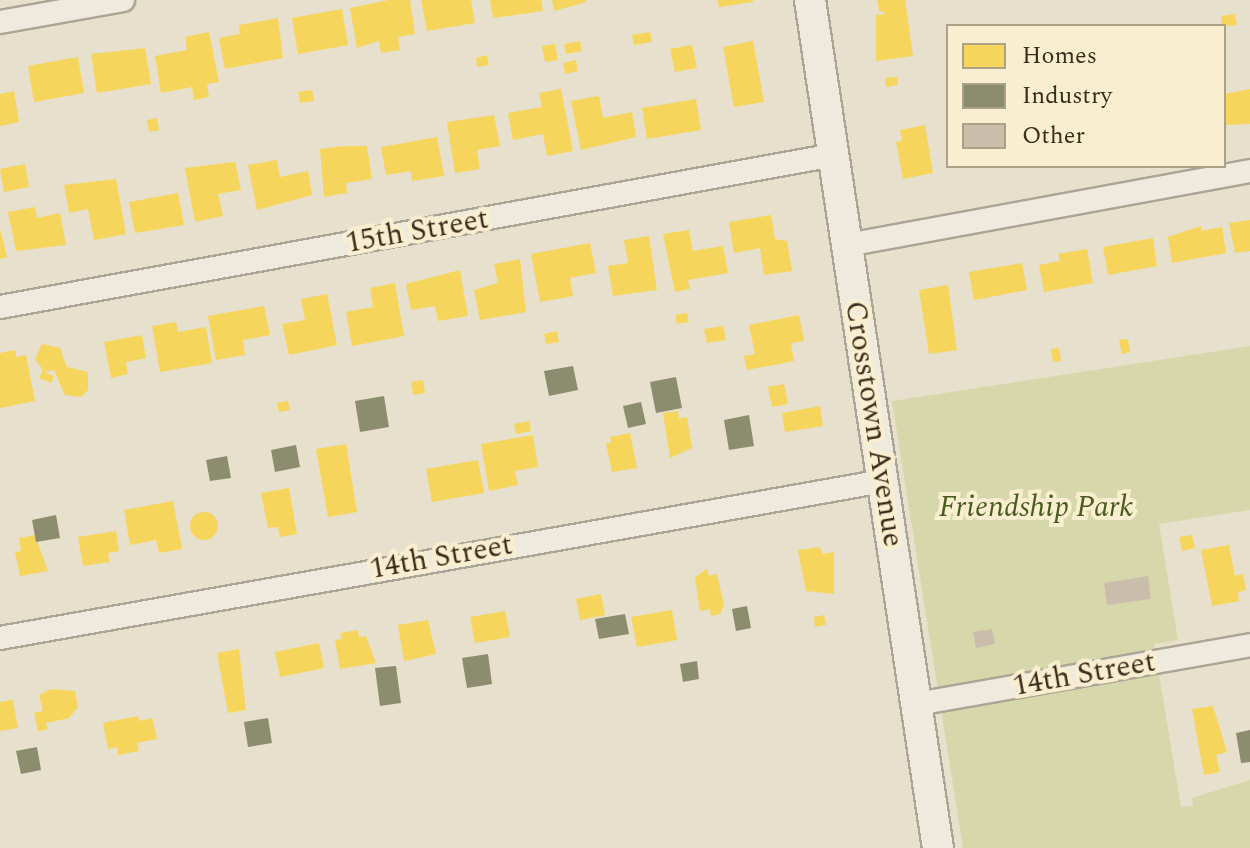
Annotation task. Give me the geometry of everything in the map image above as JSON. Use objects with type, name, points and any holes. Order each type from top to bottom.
[{"type":"street","points":[[0,22],[123,0]]},
{"type":"street","name":"Crosstown Avenue","points":[[810,0],[917,704],[931,847]]},
{"type":"street","name":"15th Street","points":[[0,307],[834,155]]},
{"type":"street","points":[[847,245],[1250,171]]},
{"type":"street","name":"14th Street","points":[[0,638],[883,481]]},
{"type":"street","name":"14th Street","points":[[917,704],[1250,645]]},
{"type":"green space","name":"Friendship Park","points":[[1250,346],[1250,510],[1159,524],[1178,640],[1154,644],[1181,807],[1193,806],[1192,798],[1250,780],[1250,848],[963,848],[892,401]]},
{"type":"building: Homes","points":[[389,0],[410,0],[415,34],[398,37],[400,50],[381,53],[379,41],[357,48],[350,8]]},
{"type":"building: Homes","points":[[421,0],[471,0],[475,23],[427,31]]},
{"type":"building: Homes","points":[[490,0],[541,0],[543,11],[493,18]]},
{"type":"building: Homes","points":[[552,0],[586,0],[586,2],[554,11]]},
{"type":"building: Homes","points":[[717,0],[753,0],[753,2],[719,7]]},
{"type":"building: Homes","points":[[877,0],[905,0],[913,56],[876,61],[876,15],[886,14],[879,10]]},
{"type":"building: Homes","points":[[342,9],[348,45],[298,54],[292,18]]},
{"type":"building: Homes","points":[[1235,14],[1237,25],[1222,24],[1221,16]]},
{"type":"building: Homes","points":[[278,18],[283,58],[225,69],[219,38],[240,34],[239,25]]},
{"type":"building: Homes","points":[[209,32],[219,82],[207,84],[209,97],[194,100],[192,87],[161,93],[155,56],[187,50],[185,37]]},
{"type":"building: Homes","points":[[650,32],[652,42],[634,45],[632,35]]},
{"type":"building: Homes","points":[[580,41],[582,51],[566,54],[564,44]]},
{"type":"building: Homes","points":[[753,41],[764,102],[734,107],[723,47]]},
{"type":"building: Homes","points":[[555,44],[558,60],[545,62],[542,46]]},
{"type":"building: Homes","points":[[692,45],[697,68],[675,72],[670,49]]},
{"type":"building: Homes","points":[[145,48],[151,84],[97,93],[91,54]]},
{"type":"building: Homes","points":[[487,55],[489,65],[477,67],[476,58]]},
{"type":"building: Homes","points":[[78,57],[84,93],[34,102],[28,66]]},
{"type":"building: Homes","points":[[576,60],[578,71],[565,74],[563,63]]},
{"type":"building: Homes","points":[[897,77],[898,85],[886,87],[885,78]]},
{"type":"building: Homes","points":[[561,89],[573,151],[547,156],[543,134],[513,140],[508,113],[542,107],[539,93]]},
{"type":"building: Homes","points":[[1250,89],[1250,124],[1226,125],[1226,94]]},
{"type":"building: Homes","points":[[312,90],[314,101],[300,103],[298,92]]},
{"type":"building: Homes","points":[[14,91],[19,122],[0,126],[0,94]]},
{"type":"building: Homes","points":[[599,96],[603,118],[632,112],[636,137],[581,150],[571,101]]},
{"type":"building: Homes","points":[[696,99],[701,130],[647,139],[642,108]]},
{"type":"building: Homes","points":[[494,115],[500,146],[477,150],[480,169],[455,173],[447,122]]},
{"type":"building: Homes","points":[[157,118],[159,130],[149,132],[147,120]]},
{"type":"building: Homes","points":[[925,125],[933,173],[903,179],[896,142],[902,141],[900,130]]},
{"type":"building: Homes","points":[[437,137],[444,176],[412,181],[411,171],[386,175],[381,147]]},
{"type":"building: Homes","points":[[367,146],[372,179],[346,183],[347,193],[324,197],[320,149]]},
{"type":"building: Homes","points":[[277,160],[280,177],[308,171],[312,195],[257,210],[248,165]]},
{"type":"building: Homes","points":[[235,162],[241,190],[218,194],[223,216],[195,222],[185,168]]},
{"type":"building: Homes","points":[[25,164],[29,187],[4,192],[0,169]]},
{"type":"building: Homes","points":[[116,179],[126,234],[94,240],[88,209],[69,213],[64,185]]},
{"type":"building: Homes","points":[[178,193],[184,225],[135,233],[129,202]]},
{"type":"building: Homes","points":[[35,207],[37,218],[60,213],[66,245],[16,251],[8,212]]},
{"type":"building: Homes","points":[[771,215],[775,239],[787,241],[792,271],[764,275],[760,248],[734,253],[729,222]]},
{"type":"building: Homes","points":[[1250,220],[1250,251],[1235,253],[1229,223]]},
{"type":"building: Homes","points":[[1201,226],[1201,231],[1222,227],[1226,253],[1172,263],[1168,237]]},
{"type":"building: Homes","points":[[0,229],[7,257],[0,259]]},
{"type":"building: Homes","points":[[689,230],[693,251],[723,246],[728,273],[688,280],[690,289],[675,292],[663,234]]},
{"type":"building: Homes","points":[[649,236],[657,290],[613,296],[608,266],[628,263],[624,240]]},
{"type":"building: Homes","points":[[1153,238],[1157,266],[1108,275],[1103,247]]},
{"type":"building: Homes","points":[[590,243],[596,273],[570,278],[573,296],[540,302],[531,254]]},
{"type":"building: Homes","points":[[1087,249],[1093,283],[1044,292],[1039,265],[1060,261],[1058,254]]},
{"type":"building: Homes","points":[[520,259],[526,312],[480,320],[474,290],[498,283],[494,264]]},
{"type":"building: Homes","points":[[1022,263],[1027,290],[974,300],[969,272]]},
{"type":"building: Homes","points":[[460,270],[468,316],[438,321],[435,306],[411,310],[406,284]]},
{"type":"building: Homes","points":[[395,283],[404,336],[352,346],[346,312],[373,307],[370,288]]},
{"type":"building: Homes","points":[[948,285],[957,350],[929,354],[919,290]]},
{"type":"building: Homes","points":[[327,294],[337,345],[289,355],[282,324],[305,320],[301,299]]},
{"type":"building: Homes","points":[[264,306],[270,335],[243,340],[245,355],[216,360],[208,316]]},
{"type":"building: Homes","points":[[687,313],[689,322],[677,324],[675,315]]},
{"type":"building: Homes","points":[[799,315],[804,341],[791,343],[794,361],[747,370],[744,356],[755,354],[749,325]]},
{"type":"building: Homes","points":[[176,322],[178,332],[206,327],[212,363],[160,372],[152,326]]},
{"type":"building: Homes","points":[[723,326],[726,340],[707,343],[704,329]]},
{"type":"building: Homes","points":[[557,331],[559,342],[546,344],[544,334]]},
{"type":"building: Homes","points":[[142,335],[146,358],[126,362],[128,374],[111,378],[104,342]]},
{"type":"building: Homes","points":[[1128,339],[1130,352],[1122,354],[1119,340]]},
{"type":"building: Homes","points":[[42,344],[60,348],[67,367],[88,372],[88,390],[81,397],[65,395],[54,370],[44,372],[54,376],[51,383],[39,378],[43,370],[35,359]]},
{"type":"building: Homes","points":[[1059,348],[1061,361],[1053,362],[1051,349]]},
{"type":"building: Homes","points":[[15,350],[16,357],[26,355],[35,401],[0,408],[0,353]]},
{"type":"building: Homes","points":[[423,380],[425,393],[413,395],[411,382]]},
{"type":"building: Homes","points":[[784,384],[788,404],[772,407],[768,387]]},
{"type":"building: Homes","points":[[288,401],[290,410],[279,412],[277,403]]},
{"type":"building: Homes","points":[[820,406],[823,426],[785,432],[782,413]]},
{"type":"building: Homes","points":[[678,411],[679,419],[687,417],[692,448],[670,458],[663,413]]},
{"type":"building: Homes","points":[[529,421],[531,431],[516,434],[514,424]]},
{"type":"building: Homes","points":[[630,433],[637,468],[612,472],[606,443],[611,443],[610,437]]},
{"type":"building: Homes","points":[[533,435],[538,467],[515,471],[518,485],[489,491],[481,444]]},
{"type":"building: Homes","points":[[346,444],[357,512],[328,517],[316,449]]},
{"type":"building: Homes","points":[[478,460],[484,493],[432,502],[426,469]]},
{"type":"building: Homes","points":[[289,488],[297,534],[280,537],[278,527],[268,528],[261,493]]},
{"type":"building: Homes","points":[[173,501],[182,549],[159,553],[156,540],[130,545],[124,510]]},
{"type":"building: Homes","points":[[204,512],[214,516],[218,526],[214,536],[204,540],[194,536],[190,526],[194,516]]},
{"type":"building: Homes","points":[[116,531],[119,551],[108,553],[110,562],[83,566],[78,537]]},
{"type":"building: Homes","points":[[35,535],[48,571],[20,576],[15,552],[21,551],[19,538]]},
{"type":"building: Homes","points":[[1192,535],[1195,548],[1182,551],[1179,537]]},
{"type":"building: Homes","points":[[1229,545],[1235,576],[1243,574],[1246,590],[1238,592],[1239,601],[1212,606],[1201,550]]},
{"type":"building: Homes","points":[[819,547],[823,554],[834,552],[834,594],[806,591],[798,550]]},
{"type":"building: Homes","points":[[707,569],[709,576],[717,574],[724,605],[720,614],[711,616],[710,609],[700,611],[695,577]]},
{"type":"building: Homes","points":[[601,594],[605,615],[580,620],[576,599]]},
{"type":"building: Homes","points":[[672,610],[677,640],[637,647],[631,617]]},
{"type":"building: Homes","points":[[505,611],[510,637],[475,643],[470,617]]},
{"type":"building: Homes","points":[[824,615],[826,625],[815,627],[814,617]]},
{"type":"building: Homes","points":[[428,620],[436,654],[404,661],[398,625]]},
{"type":"building: Homes","points":[[358,630],[359,637],[366,636],[376,663],[340,669],[335,640],[342,639],[340,633]]},
{"type":"building: Homes","points":[[319,643],[324,668],[280,677],[275,652]]},
{"type":"building: Homes","points":[[239,649],[246,710],[228,713],[217,653]]},
{"type":"building: Homes","points":[[51,689],[75,691],[78,707],[69,718],[46,723],[48,729],[38,731],[34,713],[43,711],[39,695]]},
{"type":"building: Homes","points":[[13,700],[18,728],[0,731],[0,702]]},
{"type":"building: Homes","points":[[1213,706],[1227,752],[1216,755],[1220,772],[1204,775],[1192,709]]},
{"type":"building: Homes","points":[[138,716],[139,721],[152,718],[157,739],[137,743],[139,751],[118,755],[117,747],[108,749],[103,723]]},
{"type":"building: Industry","points":[[573,366],[578,390],[549,396],[544,371]]},
{"type":"building: Industry","points":[[676,377],[682,408],[656,413],[650,382]]},
{"type":"building: Industry","points":[[384,396],[389,427],[360,432],[355,401]]},
{"type":"building: Industry","points":[[641,402],[646,424],[628,428],[623,406]]},
{"type":"building: Industry","points":[[749,415],[754,446],[729,450],[724,420]]},
{"type":"building: Industry","points":[[296,445],[300,467],[275,472],[271,450]]},
{"type":"building: Industry","points":[[227,456],[231,478],[210,481],[206,460]]},
{"type":"building: Industry","points":[[56,515],[60,538],[36,542],[32,520]]},
{"type":"building: Industry","points":[[747,606],[751,628],[736,631],[732,609]]},
{"type":"building: Industry","points":[[625,614],[629,634],[599,639],[595,619]]},
{"type":"building: Industry","points":[[488,654],[492,684],[467,688],[462,658]]},
{"type":"building: Industry","points":[[697,661],[699,679],[683,682],[680,664]]},
{"type":"building: Industry","points":[[396,666],[401,703],[380,706],[375,668]]},
{"type":"building: Industry","points":[[268,718],[272,743],[248,747],[244,722]]},
{"type":"building: Industry","points":[[1250,730],[1250,762],[1241,763],[1236,733]]},
{"type":"building: Industry","points":[[37,747],[41,770],[21,774],[16,751]]},
{"type":"building: Other","points":[[1148,576],[1151,599],[1107,605],[1104,583]]},
{"type":"building: Other","points":[[992,629],[995,644],[976,648],[973,632]]}]
